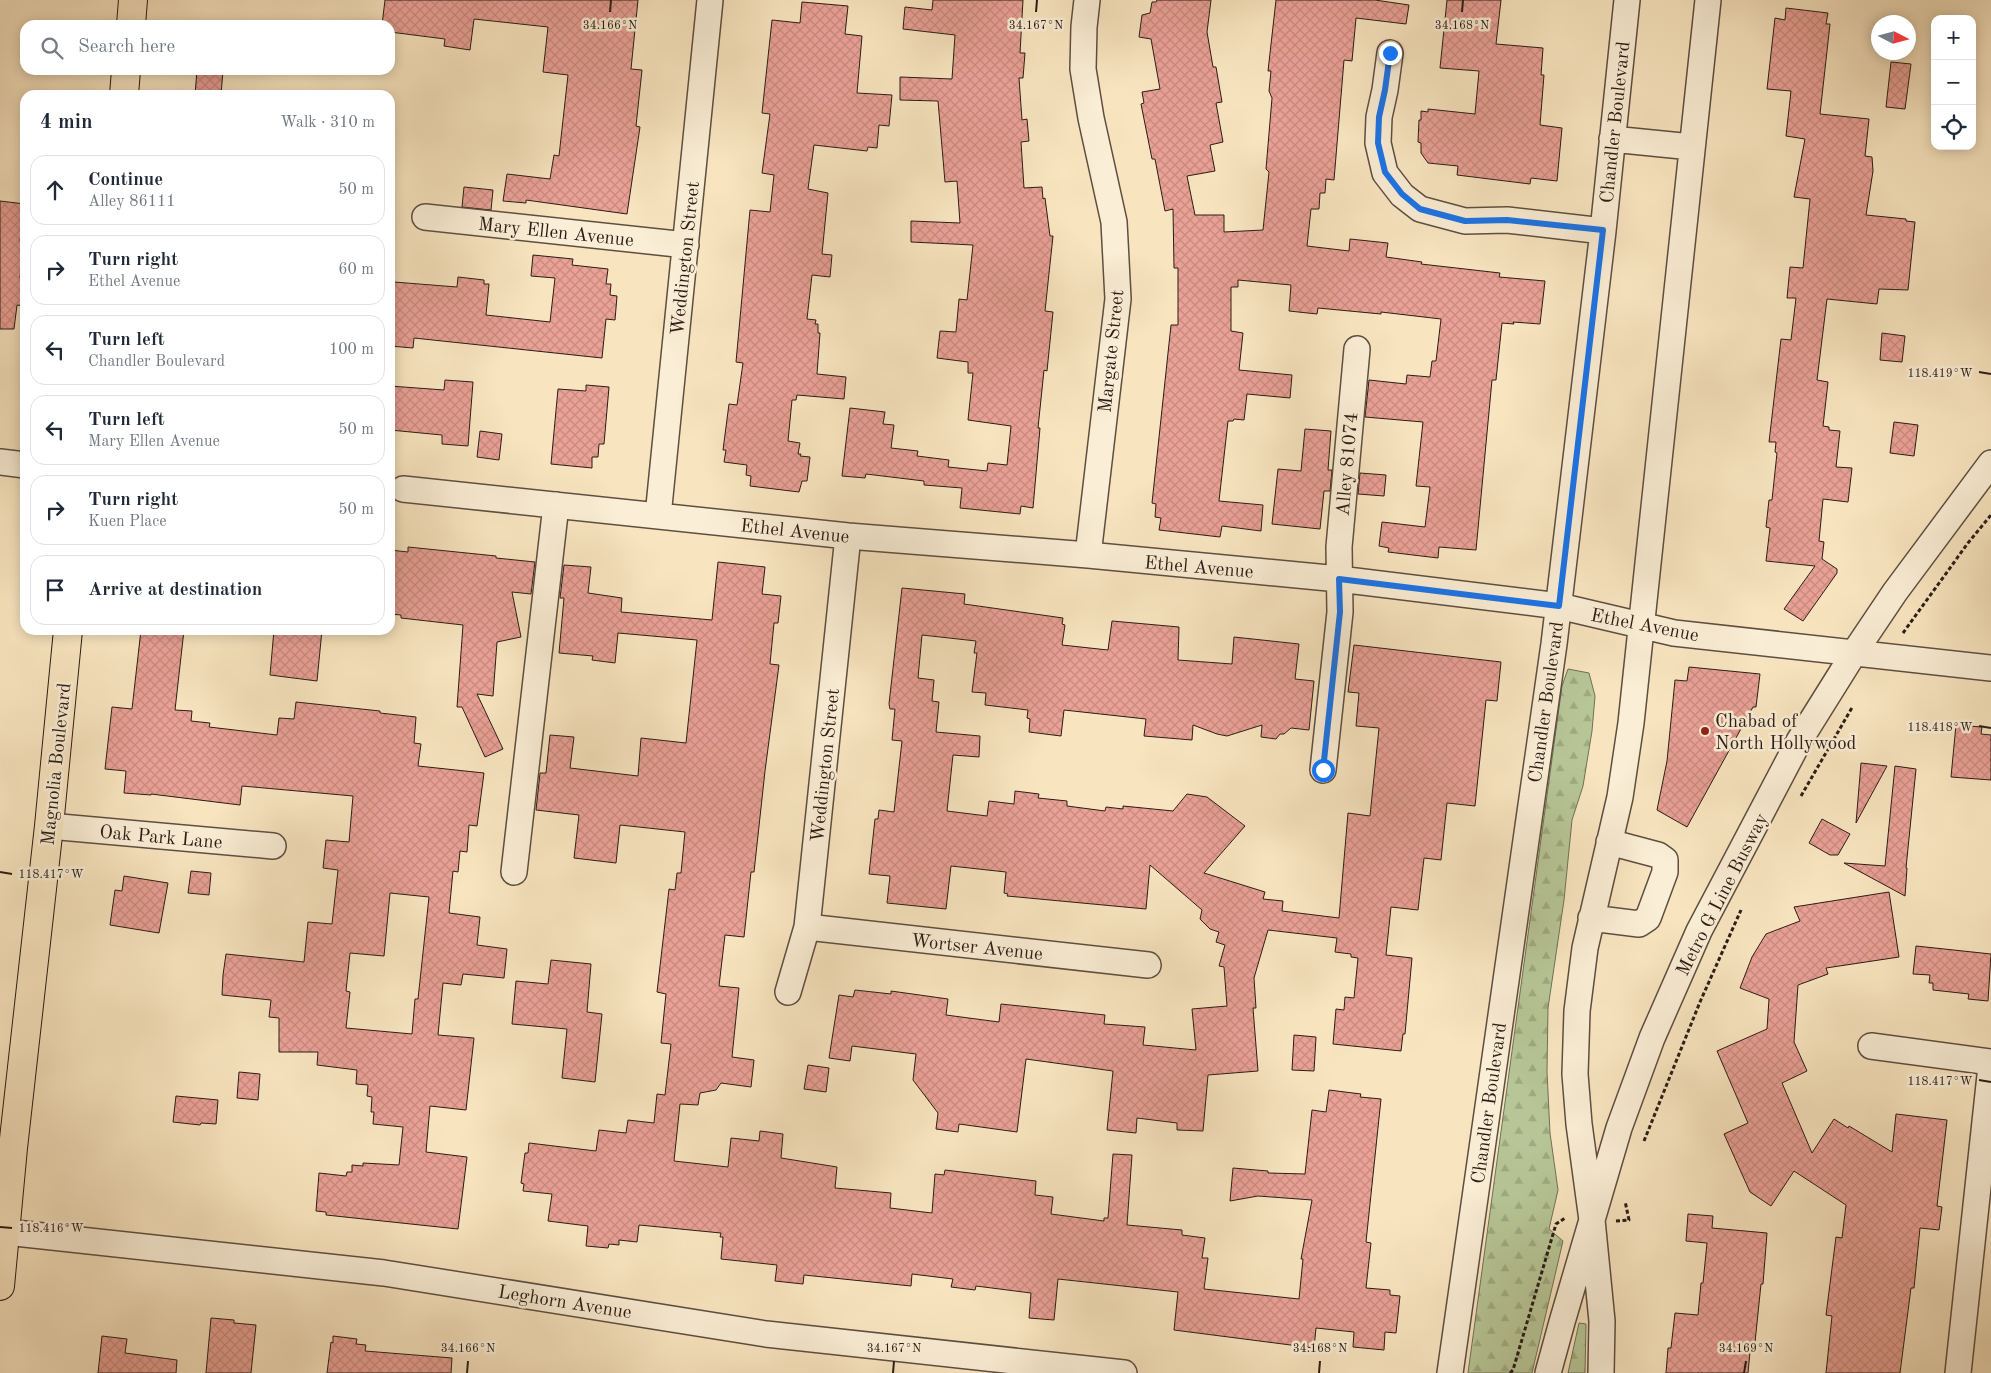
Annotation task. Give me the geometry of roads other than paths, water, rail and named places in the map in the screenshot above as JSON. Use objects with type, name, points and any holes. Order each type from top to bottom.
[{"type":"main road","points":[[131,20],[133,0]]},
{"type":"main road","points":[[124,90],[126,75]]},
{"type":"main road","name":"Magnolia Boulevard","points":[[0,1286],[68,635]]},
{"type":"street","name":"Weddington Street","points":[[658,516],[710,0]]},
{"type":"street","name":"Margate Street","points":[[1087,0],[1083,69],[1091,118],[1114,222],[1118,299],[1088,555]]},
{"type":"street","name":"Chandler Boulevard","points":[[1450,1373],[1559,606],[1603,230],[1627,0]]},
{"type":"street","points":[[1601,1373],[1602,1320],[1580,1219],[1575,1074],[1577,1011],[1585,948],[1620,797],[1631,723],[1708,0]]},
{"type":"street","points":[[1390,53],[1379,117],[1378,143],[1385,172],[1402,194],[1420,209],[1465,221],[1507,220],[1603,230]]},
{"type":"street","points":[[1612,139],[1692,147]]},
{"type":"street","name":"Mary Ellen Avenue","points":[[426,217],[686,245]]},
{"type":"street","name":"Alley 81074","points":[[1323,770],[1340,612],[1338,546],[1357,349]]},
{"type":"street","points":[[0,462],[20,464]]},
{"type":"street","name":"Metro G Line Busway","points":[[1548,1373],[1562,1322],[1580,1219],[1619,1128],[1652,1038],[1699,931],[1799,742],[1854,653],[1895,592],[1991,463]]},
{"type":"street","name":"Ethel Avenue","points":[[403,489],[848,536],[1088,555],[1339,579],[1559,606],[1674,633],[1991,668]]},
{"type":"street","points":[[514,872],[556,505]]},
{"type":"street","name":"Weddington Street","points":[[788,992],[807,927],[848,536]]},
{"type":"street","name":"Oak Park Lane","points":[[49,826],[273,846]]},
{"type":"street","points":[[1591,918],[1639,924],[1648,918],[1665,872],[1665,860],[1658,854],[1610,842]]},
{"type":"street","name":"Wortser Avenue","points":[[807,927],[1148,965]]},
{"type":"street","points":[[1871,1046],[1991,1062]]},
{"type":"street","points":[[1958,1373],[1991,1066]]},
{"type":"street","name":"Leghorn Avenue","points":[[6,1232],[374,1271],[471,1285],[766,1334],[1124,1373]]},
{"type":"place","name":"Chabad of North Hollywood","points":[[1705,731]]}]
